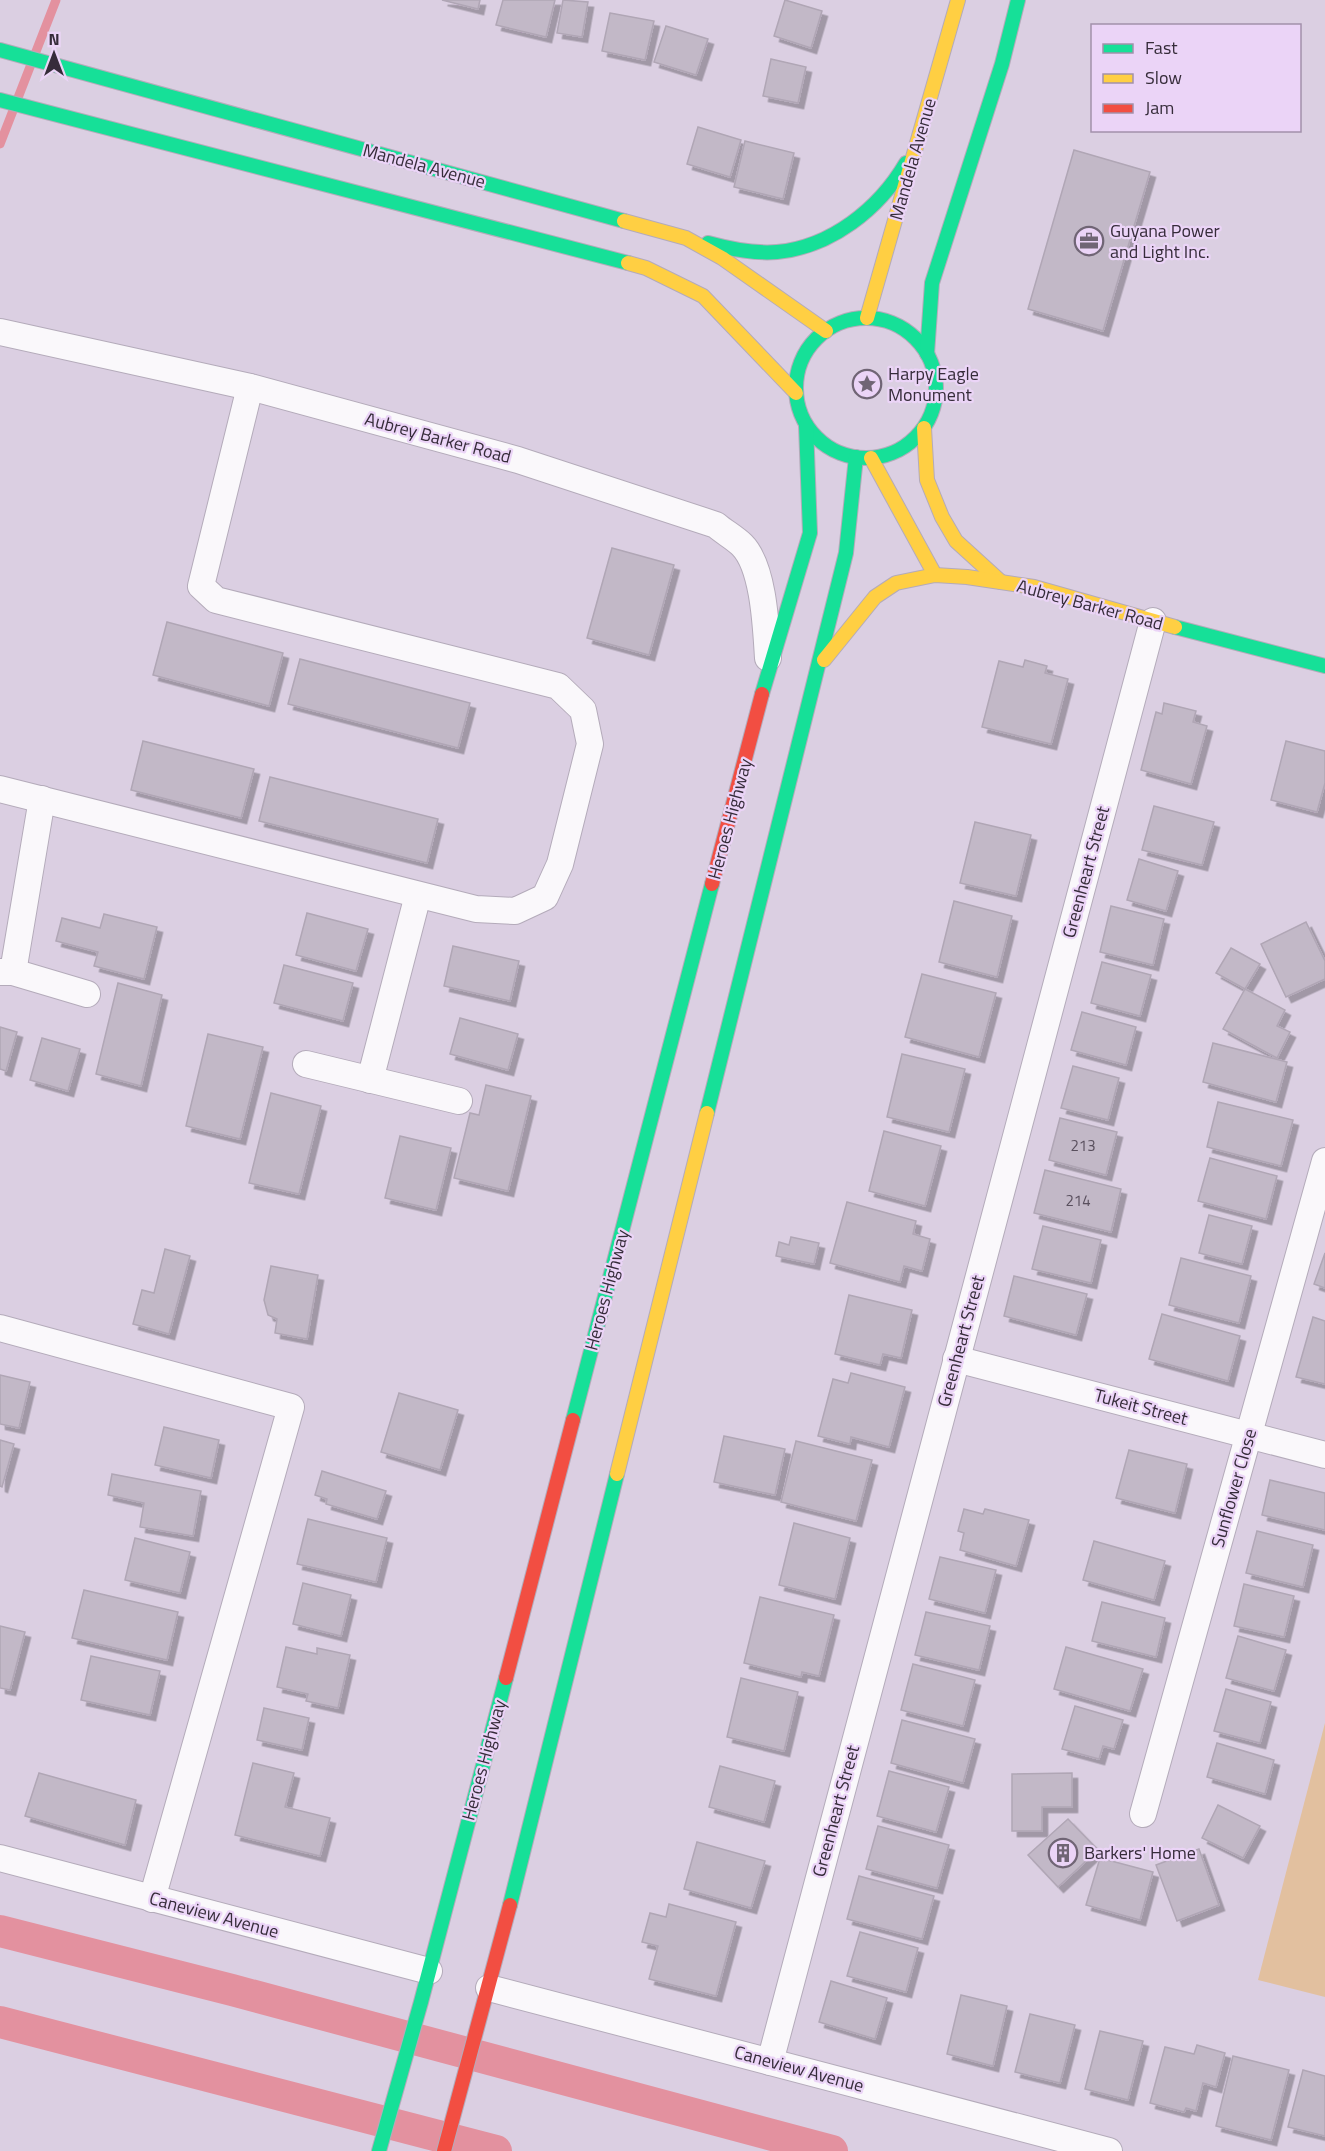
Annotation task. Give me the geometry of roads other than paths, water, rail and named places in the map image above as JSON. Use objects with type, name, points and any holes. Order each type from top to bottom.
[{"type":"main road","name":"Mandela Avenue","points":[[867,318],[958,0]]},
{"type":"main road","points":[[927,354],[932,283],[1002,64],[1018,0]]},
{"type":"main road","name":"Mandela Avenue","points":[[0,50],[686,238],[722,258],[826,331]]},
{"type":"main road","points":[[0,100],[646,268],[703,297],[796,393]]},
{"type":"main road","points":[[686,238],[728,249],[777,252],[821,242],[857,218],[895,183],[920,138]]},
{"type":"main road","points":[[867,318],[891,323],[912,335],[927,354],[935,372],[936,391],[933,410],[924,428],[910,443],[892,454],[871,458],[837,452],[820,441],[806,425],[799,410],[796,393],[798,369],[809,348],[826,331],[846,321],[867,318]]},
{"type":"main road","name":"Heroes Highway","points":[[379,2151],[421,2002],[769,667],[810,533],[806,425]]},
{"type":"main road","points":[[924,428],[927,480],[942,516],[956,541],[1001,582]]},
{"type":"main road","points":[[444,2151],[480,2024],[846,553],[856,457]]},
{"type":"main road","points":[[871,458],[935,575]]},
{"type":"main road","name":"Aubrey Barker Road","points":[[818,667],[875,597],[896,583],[935,575],[967,577],[1034,587],[1325,666]]},
{"type":"street","name":"Aubrey Barker Road","points":[[0,332],[250,387],[518,460],[716,525],[743,546],[755,568],[763,600],[769,667]]},
{"type":"street","points":[[0,789],[477,909],[515,911],[545,897],[560,864],[590,744],[584,710],[558,687],[216,600],[201,586],[250,387]]},
{"type":"street","name":"Greenheart Street","points":[[770,2062],[1153,621]]},
{"type":"street","points":[[42,799],[7,972],[87,994]]},
{"type":"street","points":[[370,1080],[418,895]]},
{"type":"street","points":[[306,1064],[459,1101]]},
{"type":"street","name":"Sunflower Close","points":[[1143,1814],[1325,1161]]},
{"type":"street","points":[[0,1328],[291,1407],[152,1899]]},
{"type":"street","name":"Tukeit Street","points":[[956,1359],[1325,1455]]},
{"type":"street","name":"Caneview Avenue","points":[[0,1858],[429,1971]]},
{"type":"street","name":"Caneview Avenue","points":[[489,1988],[1109,2151]]},
{"type":"waterway","points":[[0,144],[56,0]]},
{"type":"waterway","points":[[0,1931],[232,1990],[832,2151]]},
{"type":"waterway","points":[[0,2022],[496,2151]]},
{"type":"place","name":"Guyana Power and Light Inc.","points":[[1089,241]]},
{"type":"place","name":"Harpy Eagle Monument","points":[[867,384]]},
{"type":"place","name":"Barkers' Home","points":[[1063,1853]]}]
